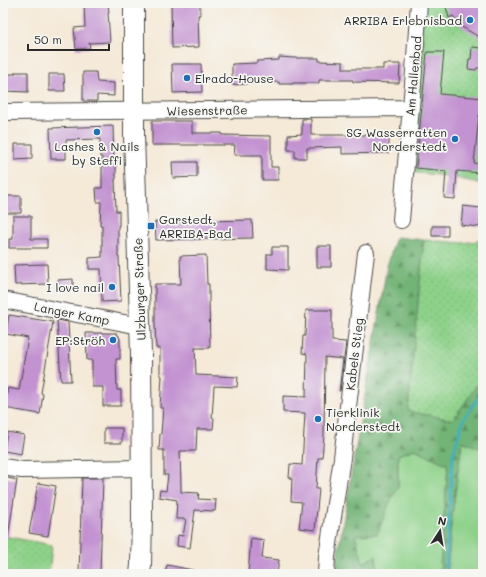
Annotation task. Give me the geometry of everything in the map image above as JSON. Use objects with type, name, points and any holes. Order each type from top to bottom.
[{"type":"main road","name":"Ulzburger Straße","points":[[134,3],[134,111],[142,468],[142,565],[140,574]]},
{"type":"street","name":"Am Hallenbad","points":[[401,220],[419,3]]},
{"type":"street","name":"Wiesenstraße","points":[[3,112],[411,108]]},
{"type":"street","name":"Kabels Stieg","points":[[326,574],[327,557],[342,458],[366,253]]},
{"type":"street","name":"Langer Kamp","points":[[3,300],[140,326]]},
{"type":"street","points":[[3,466],[22,470],[142,468]]},
{"type":"green space","name":"ARRIBA Erlebnisbad","points":[[424,3],[483,3],[483,184],[447,176],[411,172]]},
{"type":"green space","points":[[396,237],[424,240],[408,411],[453,420],[483,377],[483,447],[479,448],[462,441],[451,523],[447,574],[440,574],[448,465],[415,449],[398,455],[398,487],[389,504],[377,534],[355,535],[363,563],[376,556],[378,574],[336,574],[337,558],[387,266]]},
{"type":"green space","points":[[424,240],[464,243],[483,240],[483,376],[453,420],[408,411]]},
{"type":"green space","points":[[462,441],[483,447],[483,574],[447,574],[451,523]]},
{"type":"green space","points":[[415,449],[448,465],[440,574],[378,574],[376,556],[363,563],[355,534],[377,534],[389,503],[398,487],[398,455]]},
{"type":"green space","points":[[3,536],[52,545],[49,574],[3,574]]},
{"type":"building","points":[[84,3],[108,3],[110,42],[89,43],[90,48],[76,49],[74,28],[85,27]]},
{"type":"building","points":[[171,3],[200,3],[200,15],[198,15],[199,47],[172,48]]},
{"type":"building","name":"ARRIBA Erlebnisbad","points":[[445,3],[483,3],[483,25],[481,38],[462,27],[453,16],[449,18]]},
{"type":"building","points":[[472,47],[482,48],[481,68],[477,68],[476,70],[468,69]]},
{"type":"building","points":[[427,52],[444,52],[440,94],[483,98],[483,116],[479,115],[474,163],[482,164],[481,173],[457,171],[455,199],[444,198],[446,171],[416,168]]},
{"type":"building","points":[[279,57],[319,58],[319,61],[343,62],[343,69],[383,69],[383,64],[400,64],[399,83],[353,82],[353,80],[319,80],[319,83],[279,84],[279,82],[232,85],[232,64],[279,60]]},
{"type":"building","name":"Elrado-House","points":[[172,64],[201,64],[202,92],[173,93]]},
{"type":"building","points":[[15,72],[28,72],[28,92],[3,91],[3,74],[15,74]]},
{"type":"building","points":[[83,72],[96,72],[97,82],[114,83],[114,96],[97,95],[97,101],[83,101]]},
{"type":"building","points":[[49,74],[64,74],[65,91],[49,91]]},
{"type":"building","points":[[302,119],[311,119],[311,135],[389,134],[389,153],[342,154],[342,147],[307,148],[307,158],[295,158],[295,150],[288,150],[288,135],[302,134]]},
{"type":"building","points":[[152,121],[192,121],[192,133],[271,136],[271,167],[278,167],[278,180],[262,180],[262,155],[234,155],[235,145],[152,145]]},
{"type":"building","points":[[113,126],[114,164],[116,164],[116,211],[119,211],[118,257],[121,301],[102,302],[101,269],[89,269],[89,258],[102,257],[102,225],[100,225],[101,202],[97,202],[96,188],[102,188],[102,157],[100,157],[100,139],[66,140],[66,159],[51,159],[50,128]]},
{"type":"building","points":[[15,144],[32,144],[32,159],[15,160]]},
{"type":"building","points":[[172,162],[197,162],[197,177],[173,178]]},
{"type":"building","points":[[3,196],[21,196],[21,213],[3,213]]},
{"type":"building","points":[[463,206],[481,208],[479,227],[461,225]]},
{"type":"building","points":[[13,216],[31,216],[31,239],[47,239],[47,248],[9,248],[9,239],[13,239]]},
{"type":"building","points":[[252,220],[253,238],[156,240],[155,222]]},
{"type":"building","points":[[432,226],[448,226],[448,236],[432,236]]},
{"type":"building","points":[[317,246],[331,246],[331,267],[317,267]]},
{"type":"building","points":[[272,247],[288,247],[288,270],[267,269],[267,254],[272,254]]},
{"type":"building","points":[[206,255],[207,284],[209,284],[210,348],[195,348],[196,375],[238,377],[237,387],[214,386],[212,418],[214,418],[213,429],[197,429],[196,451],[180,451],[181,492],[199,493],[198,499],[216,500],[215,511],[195,510],[190,548],[177,546],[178,535],[183,536],[186,519],[176,519],[177,500],[159,497],[160,490],[166,491],[168,475],[164,475],[164,450],[159,450],[163,408],[160,408],[162,376],[160,376],[160,348],[156,348],[155,284],[181,284],[180,256]]},
{"type":"building","points":[[47,264],[48,284],[15,285],[14,265]]},
{"type":"building","points":[[73,279],[73,289],[58,290],[58,280]]},
{"type":"building","points":[[306,310],[332,310],[332,341],[346,342],[340,391],[343,359],[325,357],[324,435],[322,458],[318,458],[316,489],[319,489],[315,530],[299,528],[302,502],[291,501],[292,478],[289,478],[290,464],[302,465],[305,413],[283,412],[283,396],[306,397],[307,354],[302,353],[303,336],[305,336]]},
{"type":"building","points":[[9,315],[53,322],[41,393],[43,394],[40,414],[4,408],[8,388],[19,390],[28,338],[6,334]]},
{"type":"building","points":[[57,320],[68,322],[71,381],[61,381]]},
{"type":"building","points":[[86,333],[117,333],[120,339],[120,359],[116,359],[117,390],[121,390],[121,406],[103,406],[103,387],[92,387],[92,360],[87,360]]},
{"type":"building","points":[[104,428],[122,428],[122,443],[104,443]]},
{"type":"building","points":[[7,432],[24,435],[21,454],[4,451]]},
{"type":"building","points":[[3,477],[17,480],[8,537],[3,537]]},
{"type":"building","points":[[82,478],[103,478],[100,574],[79,574]]},
{"type":"building","points":[[38,483],[56,486],[48,536],[29,533]]},
{"type":"building","points":[[251,538],[264,540],[262,558],[279,560],[277,574],[248,574]]},
{"type":"building","points":[[167,565],[193,570],[192,574],[165,574]]},
{"type":"waterway","points":[[445,574],[453,455],[463,420],[483,391]]},
{"type":"place","name":"ARRIBA Erlebnisbad","points":[[470,20]]},
{"type":"place","name":"Elrado-House","points":[[187,78]]},
{"type":"place","name":"Lashes & Nails by Steffi","points":[[97,132]]},
{"type":"place","name":"SG Wasserratten Norderstedt","points":[[455,139]]},
{"type":"place","name":"Garstedt, ARRIBA-Bad","points":[[151,226]]},
{"type":"place","name":"I love nail","points":[[112,287]]},
{"type":"place","name":"EP:Ströh","points":[[113,340]]},
{"type":"place","name":"Tierklinik Norderstedt","points":[[318,419]]}]
